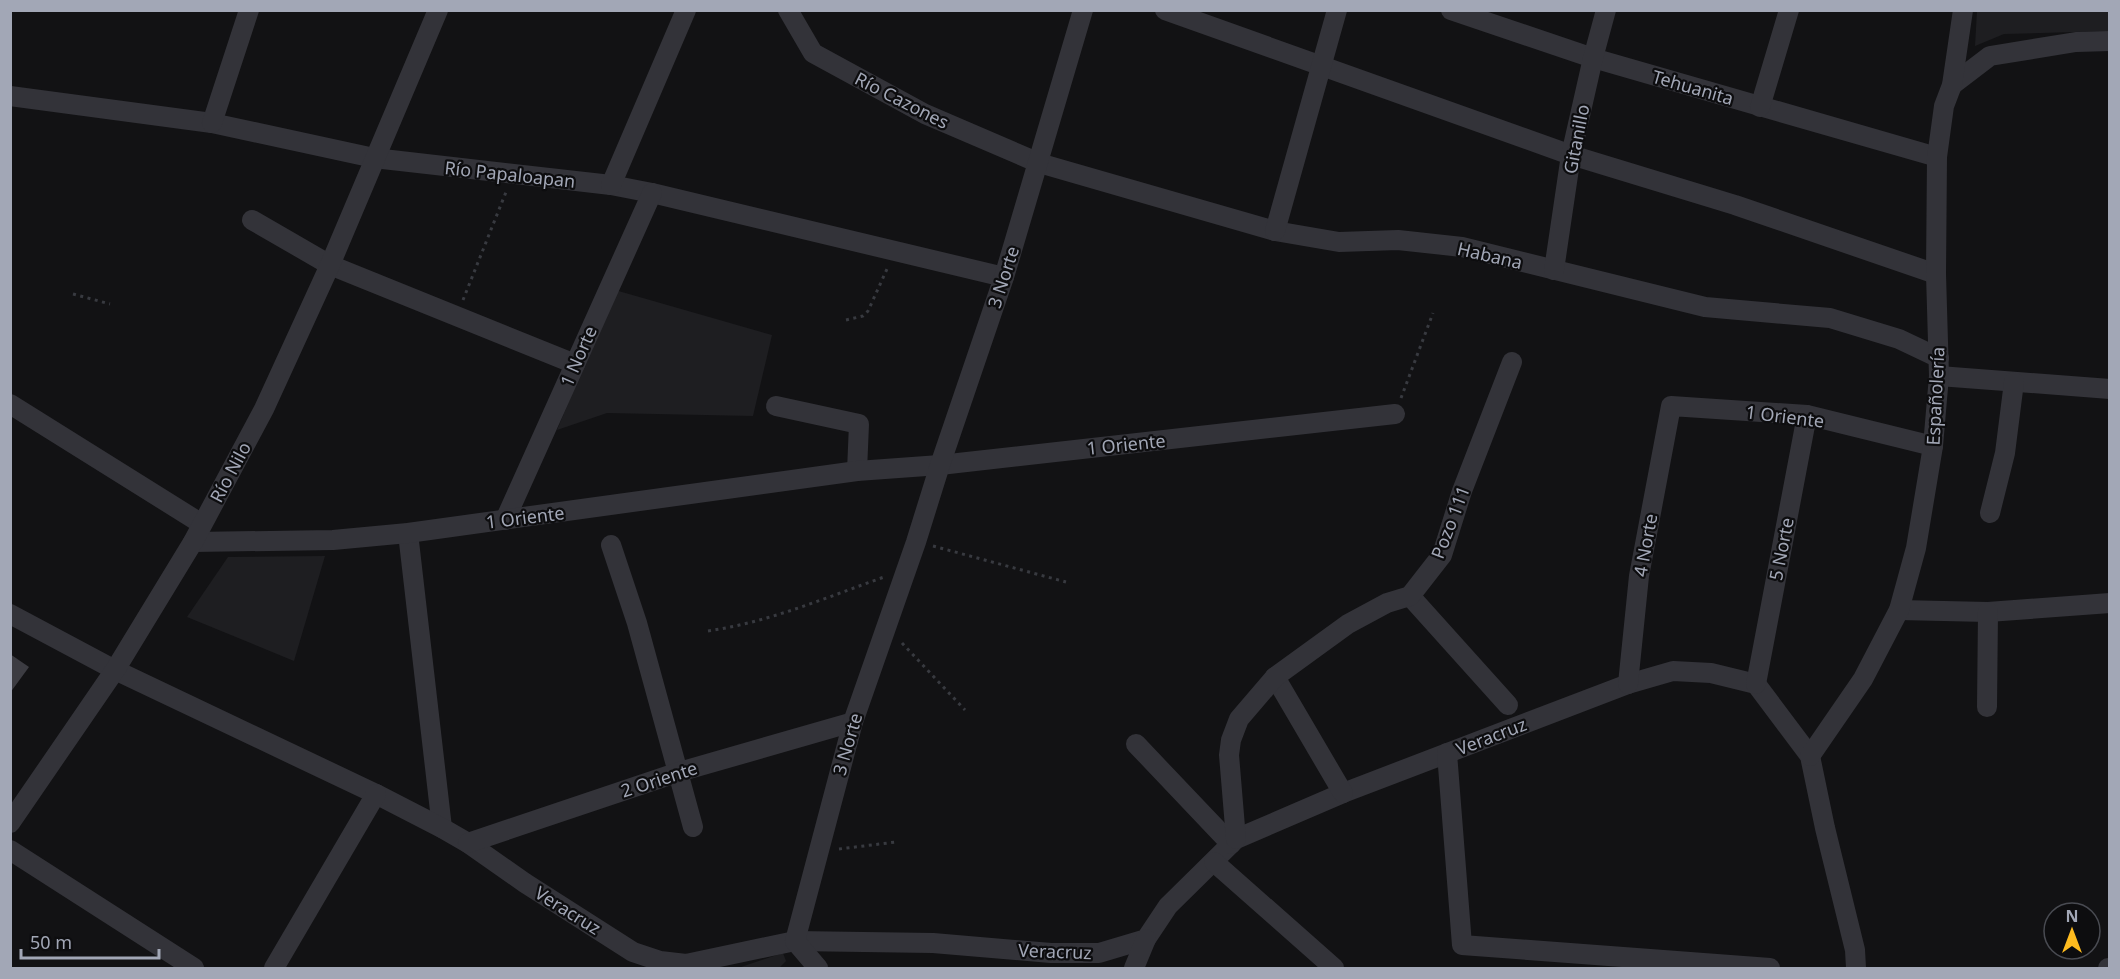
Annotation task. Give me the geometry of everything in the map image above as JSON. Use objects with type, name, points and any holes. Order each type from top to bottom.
[{"type":"street","points":[[212,123],[249,10]]},
{"type":"street","name":"Río Nilo","points":[[10,823],[115,670],[193,542],[264,409],[330,265],[438,10]]},
{"type":"street","points":[[611,185],[686,10]]},
{"type":"street","name":"Río Cazones","points":[[788,10],[813,53],[925,114],[1039,163]]},
{"type":"street","name":"3 Norte","points":[[795,941],[853,722],[916,542],[1004,277],[1083,10]]},
{"type":"street","points":[[1165,10],[1571,155],[1735,205],[1936,274]]},
{"type":"street","points":[[1275,231],[1337,10]]},
{"type":"street","name":"Tehuanita","points":[[1451,10],[1593,58],[1937,157]]},
{"type":"street","name":"Gitanillo","points":[[1554,270],[1571,155],[1606,10]]},
{"type":"street","points":[[1760,107],[1789,10]]},
{"type":"street","name":"Españolería","points":[[1810,756],[1863,679],[1899,610],[1916,548],[1933,446],[1939,367],[1936,274],[1937,157],[1944,106],[1952,85],[1963,10]]},
{"type":"street","points":[[1952,85],[1990,56],[2076,42],[2109,41]]},
{"type":"street","name":"Río Papaloapan","points":[[10,96],[212,123],[374,158],[611,185],[1004,277]]},
{"type":"street","name":"Habana","points":[[1039,163],[1275,231],[1339,242],[1398,240],[1462,247],[1705,307],[1830,318],[1899,339],[1939,367]]},
{"type":"street","name":"1 Norte","points":[[505,520],[652,193]]},
{"type":"street","points":[[252,220],[330,265],[575,364]]},
{"type":"street","name":"Pozo 111","points":[[1410,597],[1442,555],[1462,491],[1512,362]]},
{"type":"street","points":[[1939,367],[2014,382],[2109,389]]},
{"type":"street","points":[[1990,513],[2006,453],[2014,382]]},
{"type":"street","points":[[10,404],[202,524]]},
{"type":"street","points":[[776,406],[859,424],[856,471]]},
{"type":"street","name":"1 Oriente","points":[[1671,406],[1807,415],[1933,446]]},
{"type":"street","name":"4 Norte","points":[[1628,684],[1639,576],[1671,406]]},
{"type":"street","name":"1 Oriente","points":[[193,542],[333,540],[408,533],[856,471],[940,465],[1395,414]]},
{"type":"street","name":"5 Norte","points":[[1755,684],[1807,415]]},
{"type":"street","points":[[408,533],[442,828]]},
{"type":"street","points":[[611,545],[638,623],[693,827]]},
{"type":"street","points":[[1233,841],[1229,755],[1231,740],[1239,719],[1275,677],[1348,624],[1387,603],[1410,597]]},
{"type":"street","name":"Veracruz","points":[[1410,597],[1508,705]]},
{"type":"street","points":[[1899,610],[1988,612],[2109,603]]},
{"type":"street","points":[[1987,707],[1988,612]]},
{"type":"street","points":[[10,614],[115,670]]},
{"type":"street","name":"Veracruz","points":[[115,670],[376,794],[442,828],[633,952],[660,962],[686,964],[795,941],[933,943],[1051,953],[1099,952],[1146,939],[1168,906],[1233,841],[1343,793],[1628,684],[1673,671],[1711,673],[1755,684]]},
{"type":"street","points":[[1275,677],[1343,793]]},
{"type":"street","points":[[1755,684],[1810,756],[1855,950],[1856,969]]},
{"type":"street","name":"2 Oriente","points":[[468,843],[679,772],[853,722]]},
{"type":"street","points":[[1136,744],[1233,841]]},
{"type":"street","points":[[1447,753],[1462,945],[1770,969]]},
{"type":"street","points":[[274,969],[376,794]]},
{"type":"street","points":[[10,850],[194,969]]},
{"type":"street","points":[[1214,862],[1334,969]]},
{"type":"street","points":[[1134,969],[1146,939]]},
{"type":"street","points":[[795,941],[818,969]]},
{"type":"path","points":[[457,316],[513,174]]},
{"type":"path","points":[[846,321],[863,316],[868,311],[895,252]]},
{"type":"path","points":[[73,294],[110,304]]},
{"type":"path","points":[[1395,414],[1433,313]]},
{"type":"path","points":[[916,542],[1066,582]]},
{"type":"path","points":[[708,631],[739,626],[789,613],[905,570]]},
{"type":"path","points":[[886,626],[964,711]]},
{"type":"path","points":[[817,852],[896,842]]},
{"type":"shaded area","points":[[1977,11],[2109,11],[2109,31],[2004,34],[1975,46]]},
{"type":"shaded area","points":[[615,290],[772,335],[753,416],[607,413],[557,430]]},
{"type":"shaded area","points":[[325,556],[294,661],[187,617],[228,557]]},
{"type":"shaded area","points":[[783,953],[786,961],[779,968],[738,968]]},
{"type":"building","points":[[10,654],[29,667],[10,693]]}]
